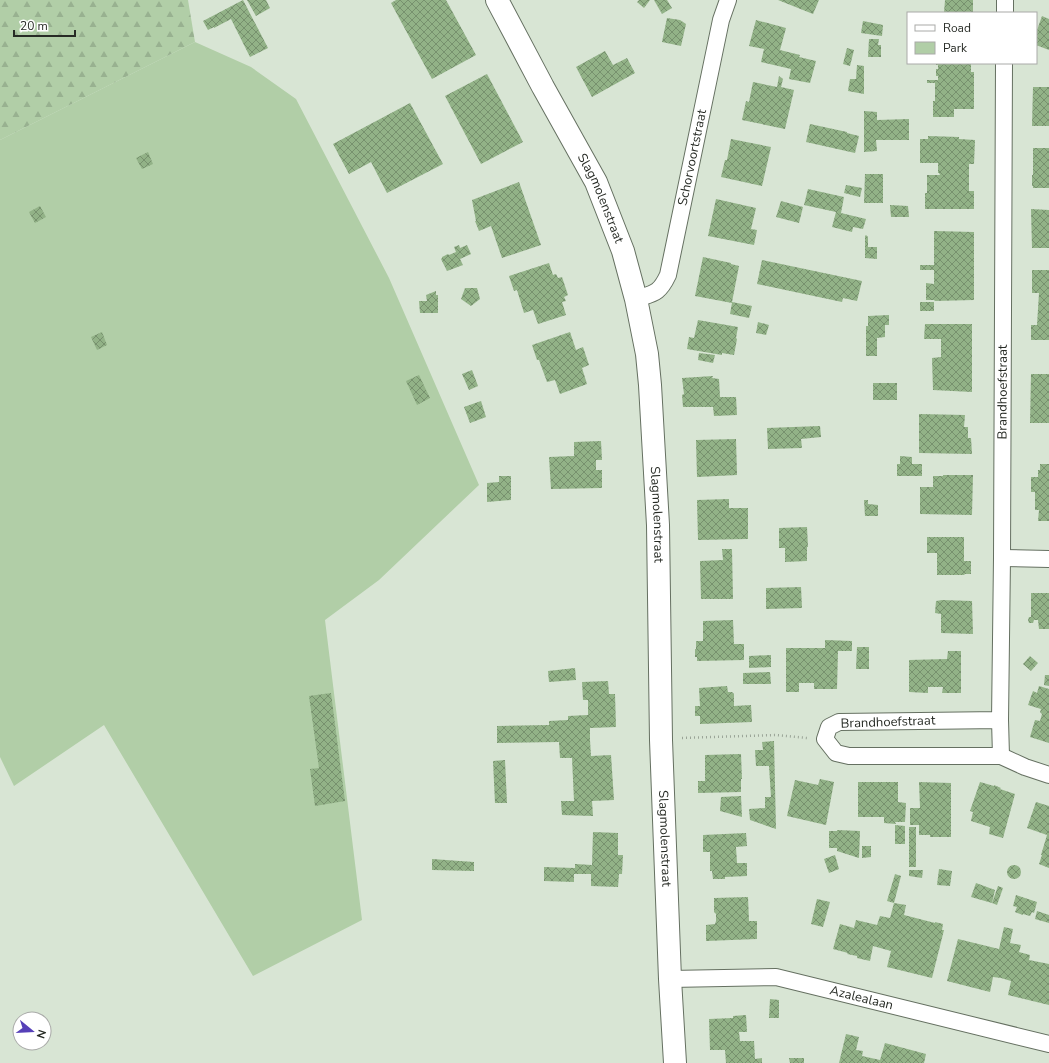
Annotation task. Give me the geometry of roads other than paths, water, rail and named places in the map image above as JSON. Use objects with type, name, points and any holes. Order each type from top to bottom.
[{"type":"street","name":"Slagmolenstraat","points":[[497,0],[596,182],[623,251],[636,299],[647,354],[658,525],[661,740],[670,980],[675,1063]]},
{"type":"street","name":"Schorvoortstraat","points":[[636,299],[656,292],[663,285],[668,275],[721,20],[728,0]]},
{"type":"street","points":[[1005,0],[1005,12]]},
{"type":"street","name":"Brandhoefstraat","points":[[1001,756],[1004,64]]},
{"type":"street","points":[[1002,558],[1049,559]]},
{"type":"street","name":"Brandhoefstraat","points":[[1000,720],[839,722],[829,727],[825,739],[836,753],[849,756],[1001,756],[1025,767],[1049,775]]},
{"type":"street","name":"Azalealaan","points":[[670,980],[776,978],[1049,1044]]}]
